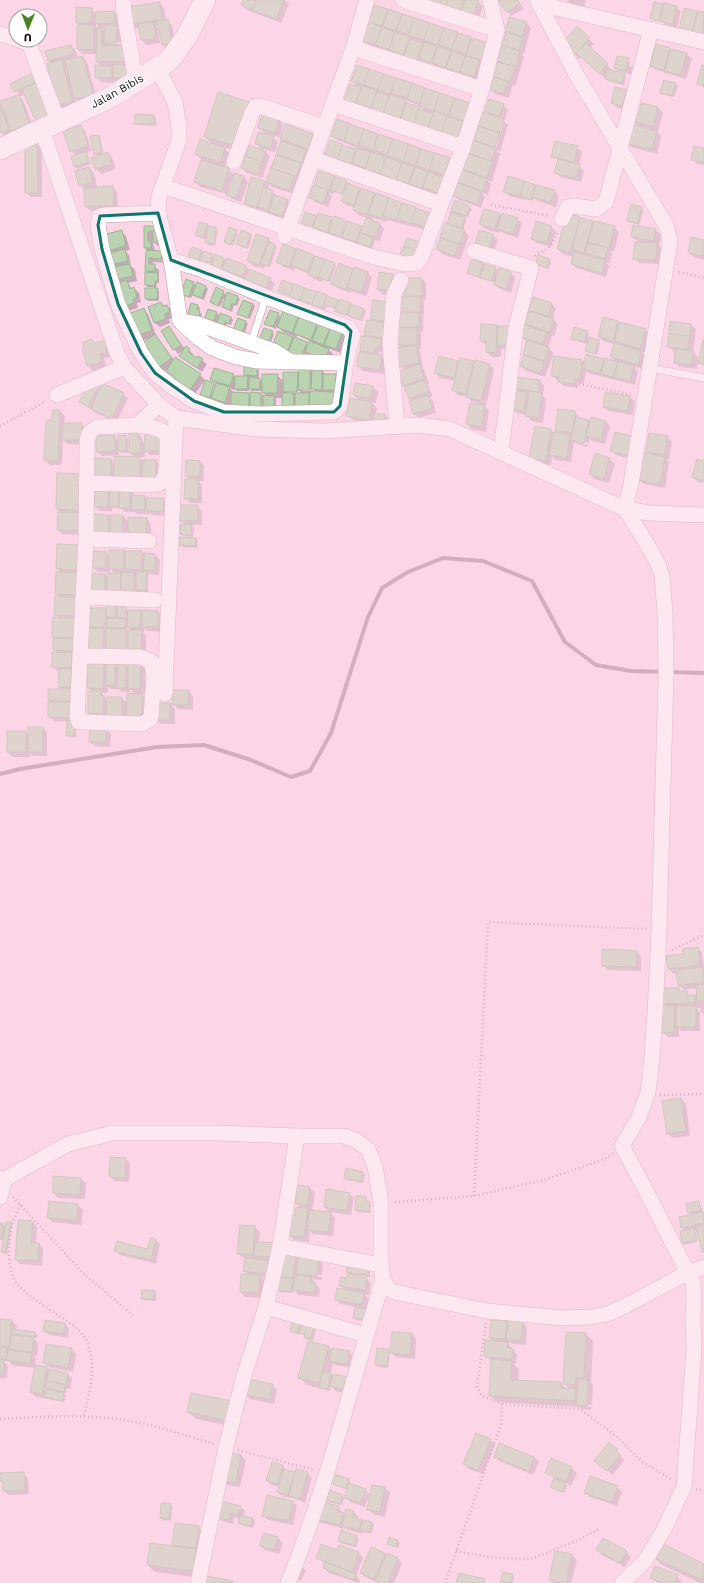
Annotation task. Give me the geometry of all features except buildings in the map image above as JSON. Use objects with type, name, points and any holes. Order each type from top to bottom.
[{"type":"main road","name":"Jalan Bibis","points":[[0,149],[111,97],[157,68],[175,53],[183,42],[197,20],[205,0]]},
{"type":"street","points":[[123,0],[136,82]]},
{"type":"street","points":[[287,232],[353,48],[367,0]]},
{"type":"street","points":[[403,0],[423,3],[497,30]]},
{"type":"street","points":[[161,191],[287,232],[370,266],[373,258],[405,264],[417,264],[421,258],[463,147],[482,89],[497,30],[490,0]]},
{"type":"street","points":[[538,0],[556,8],[704,42]]},
{"type":"street","points":[[538,0],[576,74],[667,227],[670,242],[631,484],[625,509],[650,549],[658,564],[662,576],[665,613],[666,675],[658,956],[655,1014],[648,1092],[639,1117],[622,1146],[693,1283],[694,1349],[684,1487],[664,1529],[645,1561],[622,1583]]},
{"type":"street","points":[[562,219],[568,207],[574,206],[596,209],[606,202],[651,29]]},
{"type":"street","points":[[30,48],[50,125],[117,353],[124,367],[159,405],[176,418],[256,429],[325,431],[419,425],[450,429],[625,509],[649,513],[704,514]]},
{"type":"street","points":[[353,48],[482,89]]},
{"type":"street","points":[[157,68],[175,102],[180,127],[179,139],[161,191],[158,213],[171,260],[180,321],[198,338],[212,348],[236,357],[256,361],[346,363]]},
{"type":"street","points":[[333,104],[463,147]]},
{"type":"street","points":[[234,162],[256,106],[324,127]]},
{"type":"street","points":[[313,159],[441,204]]},
{"type":"street","points":[[158,213],[104,215],[100,216],[98,225],[102,248],[118,304],[141,353],[155,373],[171,386],[194,401],[224,412],[258,414],[334,412],[340,406],[346,363],[353,334],[349,328],[266,297],[203,270],[171,260]]},
{"type":"street","points":[[474,251],[531,268],[516,327],[501,452]]},
{"type":"street","points":[[397,426],[390,345],[394,294],[400,280]]},
{"type":"street","points":[[180,321],[198,324],[274,351],[291,362]]},
{"type":"street","points":[[58,395],[124,367]]},
{"type":"street","points":[[137,425],[159,405]]},
{"type":"street","points":[[165,694],[176,418]]},
{"type":"street","points":[[80,656],[141,657],[152,662],[154,677],[151,717],[149,720],[142,724],[79,722],[77,717],[80,656],[86,539],[86,483],[86,440],[93,429],[98,427],[137,425],[161,430],[166,433],[165,471],[164,478],[159,484],[86,483]]},
{"type":"street","points":[[86,539],[149,541]]},
{"type":"street","points":[[83,597],[155,600]]},
{"type":"street","points":[[2,1185],[68,1144],[113,1133],[210,1132],[297,1136],[344,1136],[357,1141],[368,1150],[375,1166],[381,1203],[382,1272],[338,1436],[306,1536],[288,1583]]},
{"type":"street","points":[[198,1583],[226,1448],[243,1379],[266,1307],[280,1246],[297,1136]]},
{"type":"street","points":[[280,1246],[382,1272]]},
{"type":"street","points":[[382,1272],[388,1288],[394,1292],[487,1311],[564,1318],[592,1317],[607,1314],[628,1305],[687,1272],[704,1267]]},
{"type":"street","points":[[266,1307],[366,1335]]},
{"type":"lane","points":[[250,343],[266,297]]},
{"type":"lane","points":[[650,368],[704,378]]},
{"type":"path","points":[[491,205],[562,219],[554,241],[548,248],[539,253],[533,259],[531,268]]},
{"type":"path","points":[[666,269],[704,278]]},
{"type":"path","points":[[579,384],[645,397]]},
{"type":"path","points":[[0,426],[58,395]]},
{"type":"path","points":[[474,1196],[488,922],[659,930]]},
{"type":"path","points":[[658,956],[704,935]]},
{"type":"path","points":[[648,1092],[664,1096],[704,1094]]},
{"type":"path","points":[[381,1203],[474,1196],[544,1180],[602,1160],[614,1154],[622,1146]]},
{"type":"path","points":[[2,1185],[84,1274],[134,1316]]},
{"type":"path","points":[[20,1205],[12,1226],[9,1248],[10,1266],[16,1283],[34,1299],[81,1330],[89,1346],[92,1365],[91,1383],[84,1416]]},
{"type":"path","points":[[487,1311],[477,1387],[482,1396],[502,1404],[580,1409],[616,1436],[640,1461],[684,1487]]},
{"type":"path","points":[[445,1583],[501,1424],[502,1404]]},
{"type":"path","points":[[0,1419],[84,1416],[118,1419],[142,1423],[226,1448],[326,1473]]},
{"type":"path","points":[[456,1551],[489,1557],[531,1559],[576,1541],[598,1529]]},
{"type":"highlighted area","points":[[158,213],[171,260],[345,325],[351,331],[340,406],[334,412],[224,412],[194,401],[155,373],[141,353],[118,304],[102,249],[98,225],[100,216]]},
{"type":"waterway","points":[[0,774],[20,769],[157,747],[204,745],[251,760],[291,777],[310,771],[331,733],[368,617],[382,588],[408,572],[443,558],[483,561],[532,581],[565,642],[596,665],[631,671],[704,673]]}]
